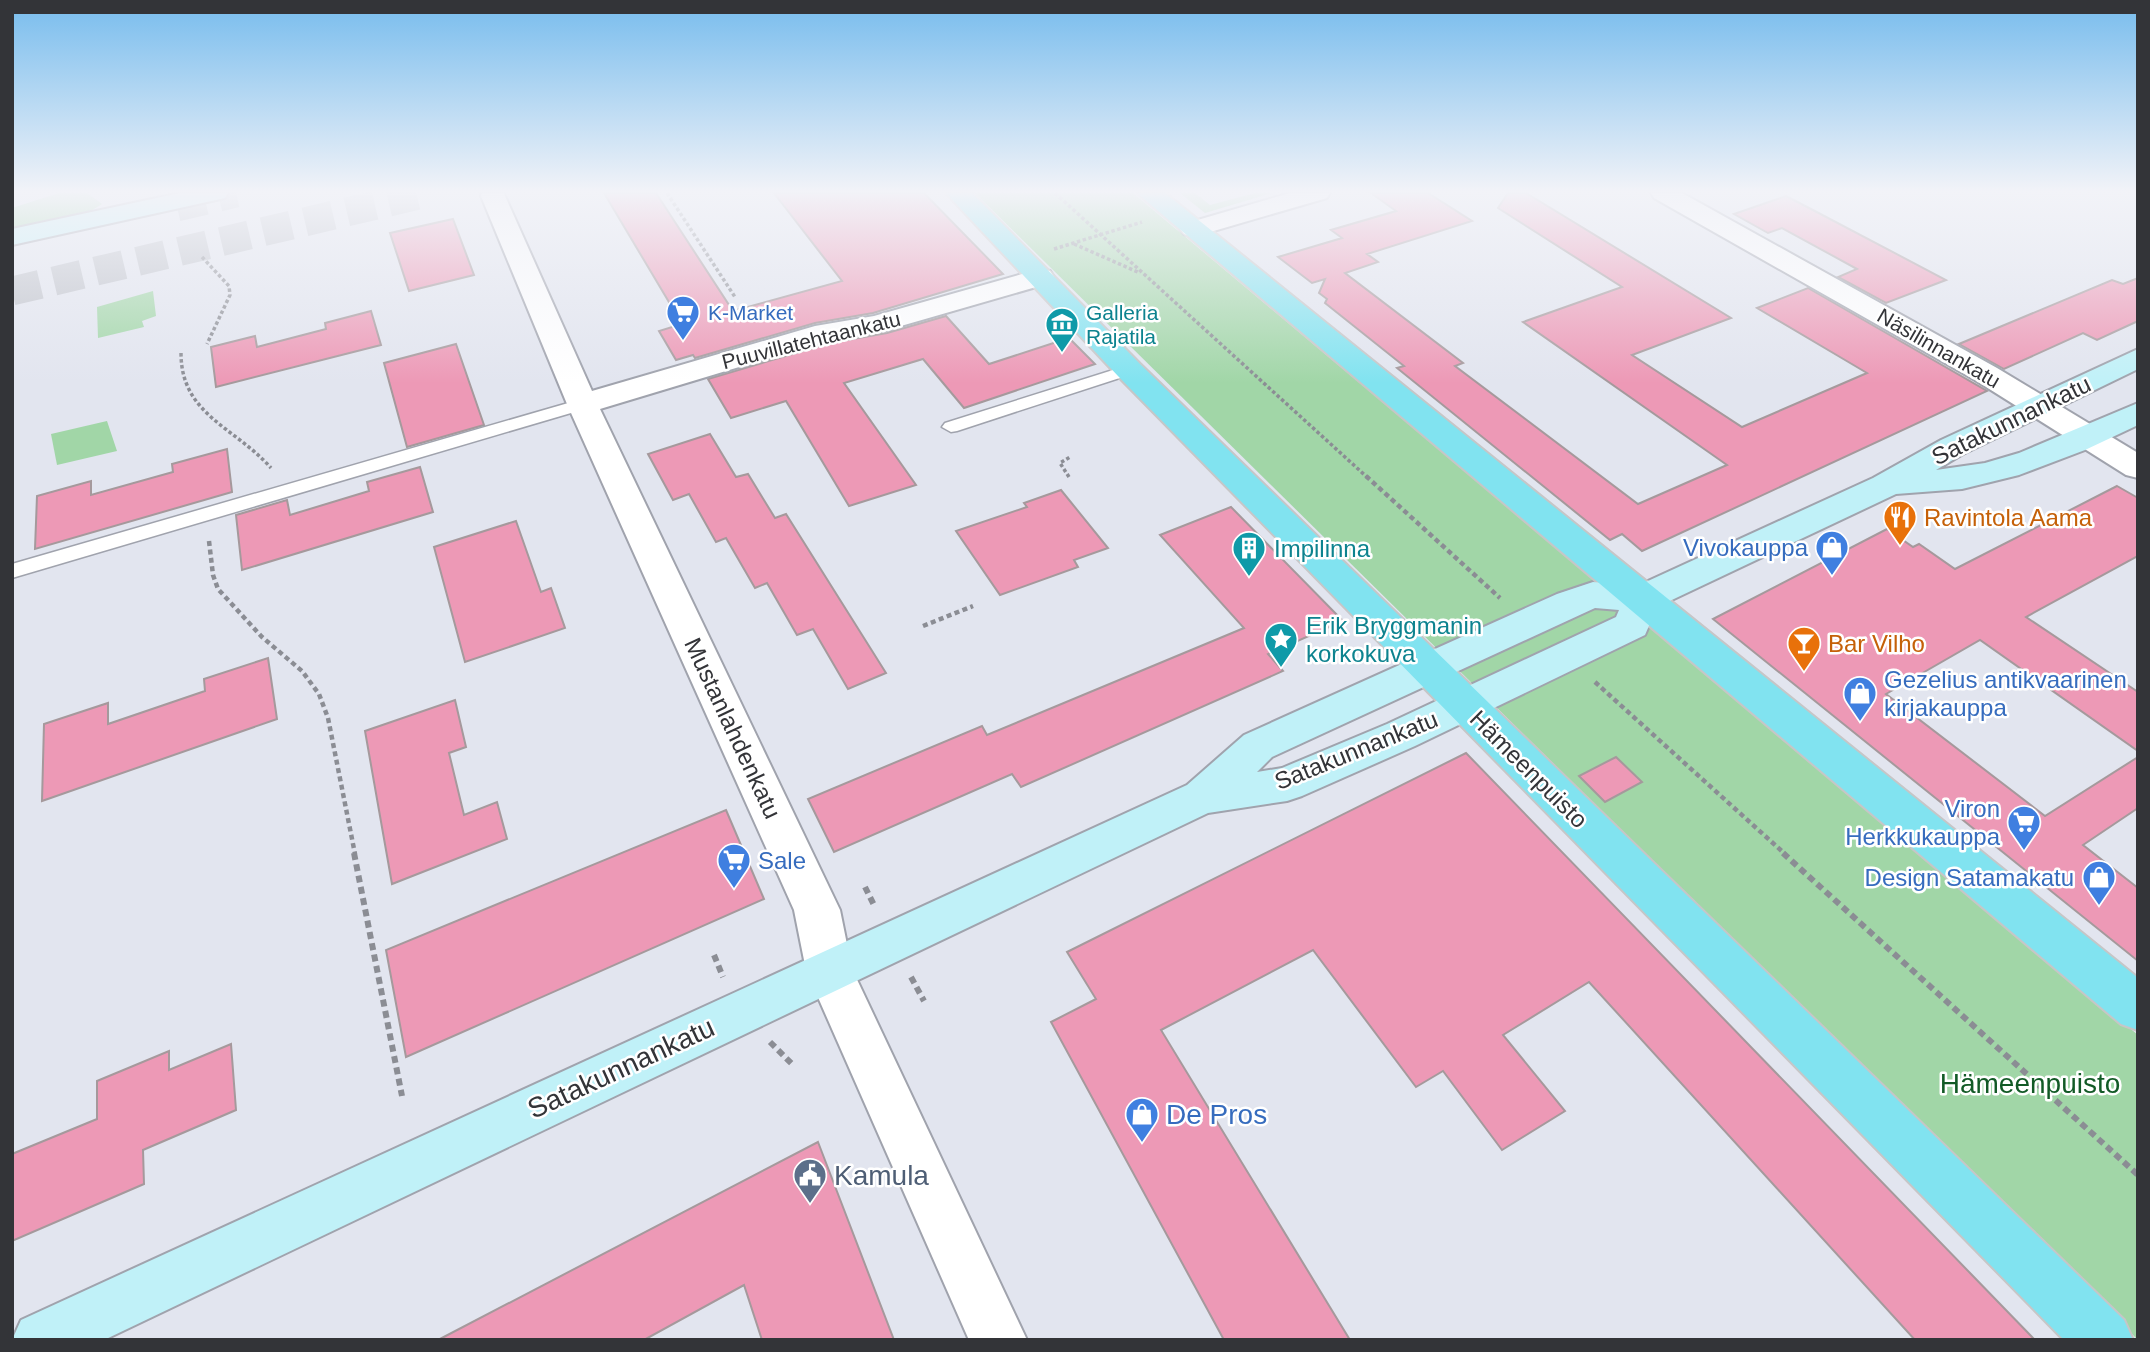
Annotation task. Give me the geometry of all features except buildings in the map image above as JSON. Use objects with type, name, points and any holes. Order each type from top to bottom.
[{"type":"main road","name":"Hämeenpuisto","points":[[1020,256],[1129,370],[2104,1340]]},
{"type":"main road","points":[[1226,256],[2138,1008]]},
{"type":"main road","name":"Satakunnankatu","points":[[1202,797],[1258,746],[1593,595],[1641,599],[1885,486],[1952,447],[2138,358]]},
{"type":"main road","name":"Satakunnankatu","points":[[1885,486],[1964,478],[2088,439],[2138,412]]},
{"type":"main road","name":"Satakunnankatu","points":[[41,1340],[1202,797],[1287,784],[1465,704],[1632,625],[1641,599]]},
{"type":"street","name":"Mustanlahdenkatu","points":[[519,256],[582,404],[817,909],[829,970],[998,1340]]},
{"type":"street","name":"Näsilinnankatu","points":[[1776,256],[1986,374],[2138,468]]},
{"type":"street","name":"Puuvillatehtaankatu","points":[[582,404],[825,332],[877,324],[1031,267]]},
{"type":"lane","points":[[951,427],[1129,370]]},
{"type":"lane","points":[[12,571],[582,404]]},
{"type":"path","points":[[709,256],[735,296]]},
{"type":"path","points":[[1031,267],[1051,256]]},
{"type":"path","points":[[1102,256],[1145,275]]},
{"type":"path","points":[[1125,256],[1501,599]]},
{"type":"path","points":[[202,257],[219,279],[229,286],[230,295],[207,344]]},
{"type":"path","points":[[181,353],[181,376],[195,402],[263,457],[271,468],[281,494]]},
{"type":"path","points":[[1069,477],[1060,463],[1070,457]]},
{"type":"path","points":[[206,516],[213,575],[218,589],[261,636],[302,671],[319,694],[328,718],[402,1096]]},
{"type":"path","points":[[923,626],[973,606]]},
{"type":"path","points":[[1594,682],[2138,1175]]},
{"type":"green space","name":"Hämeenpuisto","points":[[1039,256],[1208,256],[2138,1035],[2138,1340]]},
{"type":"green space","points":[[153,291],[156,316],[142,321],[144,327],[98,338],[97,307]]},
{"type":"green space","points":[[107,421],[117,451],[57,465],[51,434]]},
{"type":"tunnel","points":[[12,291],[160,256]]},
{"type":"place","name":"K-Market","points":[[683,342]]},
{"type":"place","name":"Galleria Rajatila","points":[[1062,354]]},
{"type":"place","name":"Ravintola Aama","points":[[1900,547]]},
{"type":"place","name":"Vivokauppa","points":[[1832,577]]},
{"type":"place","name":"Impilinna","points":[[1249,578]]},
{"type":"place","name":"Erik Bryggmanin korkokuva","points":[[1281,669]]},
{"type":"place","name":"Bar Vilho","points":[[1804,673]]},
{"type":"place","name":"Gezelius antikvaarinen kirjakauppa","points":[[1860,723]]},
{"type":"place","name":"Viron Herkkukauppa","points":[[2024,852]]},
{"type":"place","name":"Sale","points":[[734,890]]},
{"type":"place","name":"Design Satamakatu","points":[[2099,907]]},
{"type":"place","name":"De Pros","points":[[1142,1144]]},
{"type":"place","name":"Kamula","points":[[810,1205]]}]
